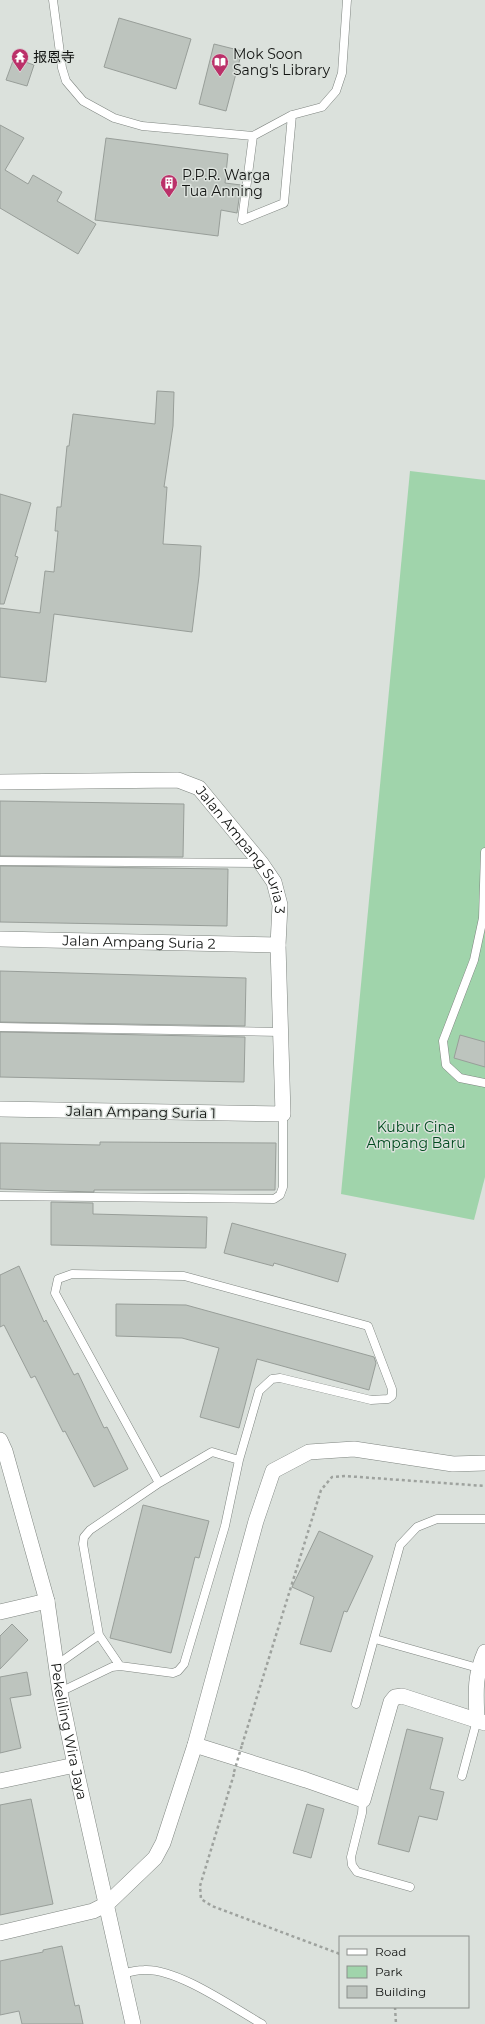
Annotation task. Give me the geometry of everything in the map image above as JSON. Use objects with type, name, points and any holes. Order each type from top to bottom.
[{"type":"street","name":"Jalan Ampang Suria 3","points":[[0,782],[178,780],[199,788],[261,863],[274,882],[280,905],[278,945],[283,1114]]},
{"type":"street","name":"Jalan Ampang Suria 2","points":[[0,940],[278,945]]},
{"type":"street","name":"Jalan Ampang Suria 1","points":[[0,1109],[283,1114]]},
{"type":"street","name":"Pekeliling Wira Jaya","points":[[2,1448],[47,1601],[58,1664],[60,1692],[75,1765],[108,1904],[133,2024]]},
{"type":"street","points":[[0,1933],[93,1911],[108,1904],[155,1858],[163,1843],[195,1745],[256,1522],[273,1471],[309,1452],[354,1449],[453,1464],[485,1463]]},
{"type":"street","points":[[0,1612],[47,1601]]},
{"type":"street","points":[[195,1745],[306,1780],[363,1800],[391,1702],[395,1697],[402,1696],[481,1722],[476,1685],[478,1668],[485,1652]]},
{"type":"street","points":[[0,1781],[75,1765]]},
{"type":"lane","points":[[53,0],[62,68],[66,81],[83,101],[114,118],[142,126],[253,136],[292,115],[322,107],[336,91],[342,73],[347,0]]},
{"type":"lane","points":[[253,136],[242,220],[284,203],[292,115]]},
{"type":"lane","points":[[485,852],[483,918],[474,960],[443,1042],[446,1064],[460,1078],[485,1083]]},
{"type":"lane","points":[[0,860],[261,863]]},
{"type":"lane","points":[[0,1027],[280,1032]]},
{"type":"lane","points":[[0,1196],[274,1199],[280,1195],[283,1187],[283,1114]]},
{"type":"lane","points":[[60,1692],[112,1667],[120,1666],[173,1673],[178,1671],[184,1664],[225,1526],[239,1460],[259,1391],[272,1379],[280,1378],[371,1400],[388,1398],[392,1396],[392,1389],[368,1326],[184,1276],[72,1274],[58,1279],[55,1293],[159,1483]]},
{"type":"lane","points":[[120,1666],[99,1635],[83,1544],[84,1536],[90,1530],[159,1483],[212,1452],[239,1460]]},
{"type":"lane","points":[[356,1704],[400,1545],[417,1527],[437,1519],[485,1519]]},
{"type":"lane","points":[[58,1664],[99,1635]]},
{"type":"lane","points":[[375,1639],[478,1668]]},
{"type":"lane","points":[[462,1776],[481,1722]]},
{"type":"lane","points":[[363,1800],[362,1813],[351,1857],[352,1865],[358,1872],[410,1888]]},
{"type":"lane","points":[[122,1974],[145,1970],[165,1973],[196,1986],[262,2024]]},
{"type":"path","points":[[339,1954],[212,1906],[201,1899],[200,1886],[321,1490],[332,1477],[345,1476],[485,1486]]},
{"type":"path","points":[[395,2008],[396,2024]]},
{"type":"green space","name":"Kubur Cina Ampang Baru","points":[[410,471],[485,480],[485,1177],[474,1220],[341,1194]]},
{"type":"building","points":[[119,18],[191,39],[176,89],[104,67]]},
{"type":"building","name":"Mok Soon Sang's Library","points":[[214,44],[242,51],[226,111],[199,104]]},
{"type":"building","points":[[14,58],[34,65],[27,86],[6,80]]},
{"type":"building","points":[[0,125],[24,138],[5,170],[28,184],[33,175],[62,192],[57,201],[96,224],[78,254],[0,208]]},
{"type":"building","name":"P.P.R. Warga Tua Anning","points":[[106,138],[228,154],[225,183],[241,185],[237,213],[221,210],[218,236],[95,220]]},
{"type":"building","points":[[157,391],[174,392],[173,426],[164,487],[167,487],[163,544],[201,546],[192,632],[54,614],[46,682],[0,677],[0,608],[40,613],[45,571],[54,572],[58,531],[55,531],[57,507],[61,507],[67,446],[69,446],[73,414],[155,424]]},
{"type":"building","points":[[0,494],[31,503],[15,556],[18,557],[4,604],[0,604]]},
{"type":"building","points":[[0,801],[184,804],[183,857],[0,856]]},
{"type":"building","points":[[0,866],[228,869],[227,926],[0,922]]},
{"type":"building","points":[[0,971],[246,978],[245,1026],[0,1022]]},
{"type":"building","points":[[0,1032],[245,1037],[244,1082],[0,1077]]},
{"type":"building","points":[[460,1035],[485,1042],[485,1067],[454,1058]]},
{"type":"building","points":[[100,1142],[276,1143],[275,1190],[94,1190],[94,1192],[0,1189],[0,1143],[100,1145]]},
{"type":"building","points":[[51,1202],[93,1203],[93,1214],[207,1217],[206,1248],[51,1245]]},
{"type":"building","points":[[232,1223],[346,1254],[338,1282],[274,1263],[273,1266],[224,1253]]},
{"type":"building","points":[[19,1266],[44,1322],[46,1320],[74,1375],[78,1373],[104,1428],[107,1427],[128,1469],[94,1487],[65,1431],[63,1432],[35,1376],[31,1378],[4,1325],[0,1327],[0,1275]]},
{"type":"building","points":[[116,1304],[186,1305],[374,1357],[376,1363],[369,1390],[257,1359],[239,1428],[200,1417],[219,1348],[182,1338],[116,1336]]},
{"type":"building","points":[[143,1505],[209,1521],[199,1558],[195,1557],[171,1653],[110,1638]]},
{"type":"building","points":[[319,1531],[373,1556],[347,1612],[344,1611],[331,1652],[300,1644],[314,1597],[292,1587]]},
{"type":"building","points":[[12,1624],[28,1640],[0,1669],[0,1636]]},
{"type":"building","points":[[27,1672],[31,1695],[10,1698],[21,1748],[0,1753],[0,1677]]},
{"type":"building","points":[[407,1729],[443,1738],[430,1789],[444,1792],[437,1820],[419,1816],[409,1852],[378,1844]]},
{"type":"building","points":[[31,1799],[53,1904],[0,1915],[0,1805]]},
{"type":"building","points":[[307,1804],[324,1809],[311,1858],[293,1853]]},
{"type":"building","points":[[62,1946],[75,2006],[79,2005],[83,2024],[22,2024],[19,2011],[0,2015],[0,1961],[43,1952],[43,1950]]},
{"type":"place","name":"报恩寺","points":[[20,72]]},
{"type":"place","name":"Mok Soon Sang's Library","points":[[220,77]]},
{"type":"place","name":"P.P.R. Warga Tua Anning","points":[[169,198]]}]
